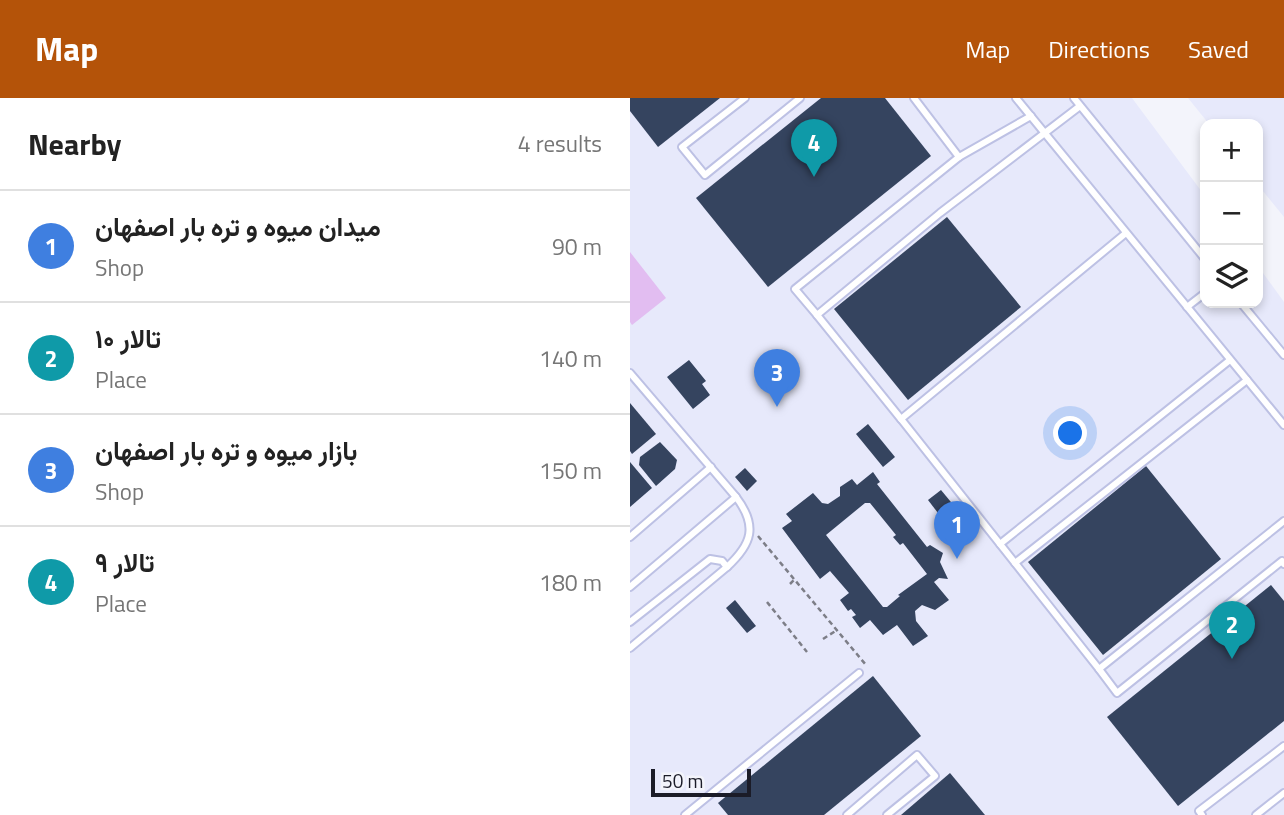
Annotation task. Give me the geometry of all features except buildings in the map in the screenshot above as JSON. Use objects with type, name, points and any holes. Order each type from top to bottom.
[{"type":"lane","points":[[746,98],[682,146],[705,175],[800,98]]},
{"type":"lane","points":[[914,98],[959,157]]},
{"type":"lane","points":[[1016,98],[1284,425]]},
{"type":"lane","points":[[1074,98],[1200,253]]},
{"type":"lane","points":[[817,315],[940,213],[1046,135],[1080,106]]},
{"type":"lane","points":[[1031,116],[959,157],[794,289],[901,419],[1118,693],[1283,562]]},
{"type":"lane","points":[[901,419],[1126,233]]},
{"type":"lane","points":[[1187,307],[1200,297]]},
{"type":"lane","points":[[1245,308],[1284,355]]},
{"type":"lane","points":[[1000,544],[1230,360]]},
{"type":"lane","points":[[630,373],[736,497],[746,510],[750,529],[745,551],[630,648]]},
{"type":"lane","points":[[1015,563],[1247,380]]},
{"type":"lane","points":[[630,537],[711,467]]},
{"type":"lane","points":[[630,587],[736,497]]},
{"type":"lane","points":[[1099,669],[1284,521]]},
{"type":"lane","points":[[630,622],[710,559],[722,561],[727,567]]},
{"type":"lane","points":[[630,573],[637,581]]},
{"type":"lane","points":[[690,813],[859,673]]},
{"type":"lane","points":[[1202,815],[1199,811],[1284,746]]},
{"type":"lane","points":[[847,815],[918,755],[935,776],[887,815]]},
{"type":"lane","points":[[1256,815],[1284,793]]},
{"type":"path","points":[[750,529],[867,666],[859,673]]},
{"type":"path","points":[[790,584],[795,579]]},
{"type":"path","points":[[767,602],[807,652]]},
{"type":"path","points":[[823,639],[837,629]]},
{"type":"shaded area","points":[[630,98],[1132,98],[1200,189],[1200,308],[1263,308],[1263,273],[1284,302],[1284,815],[630,815]]},
{"type":"shaded area","points":[[1188,98],[1284,98],[1284,217],[1263,191],[1263,119],[1205,119]]},
{"type":"shaded area","points":[[630,252],[666,298],[632,325],[630,322]]},
{"type":"place","name":"تالار ۹","points":[[814,177]]},
{"type":"place","name":"بازار میوه و تره بار اصفهان","points":[[777,407]]},
{"type":"place","name":"میدان میوه و تره بار اصفهان","points":[[957,559]]},
{"type":"place","name":"تالار ۱۰","points":[[1232,659]]}]
